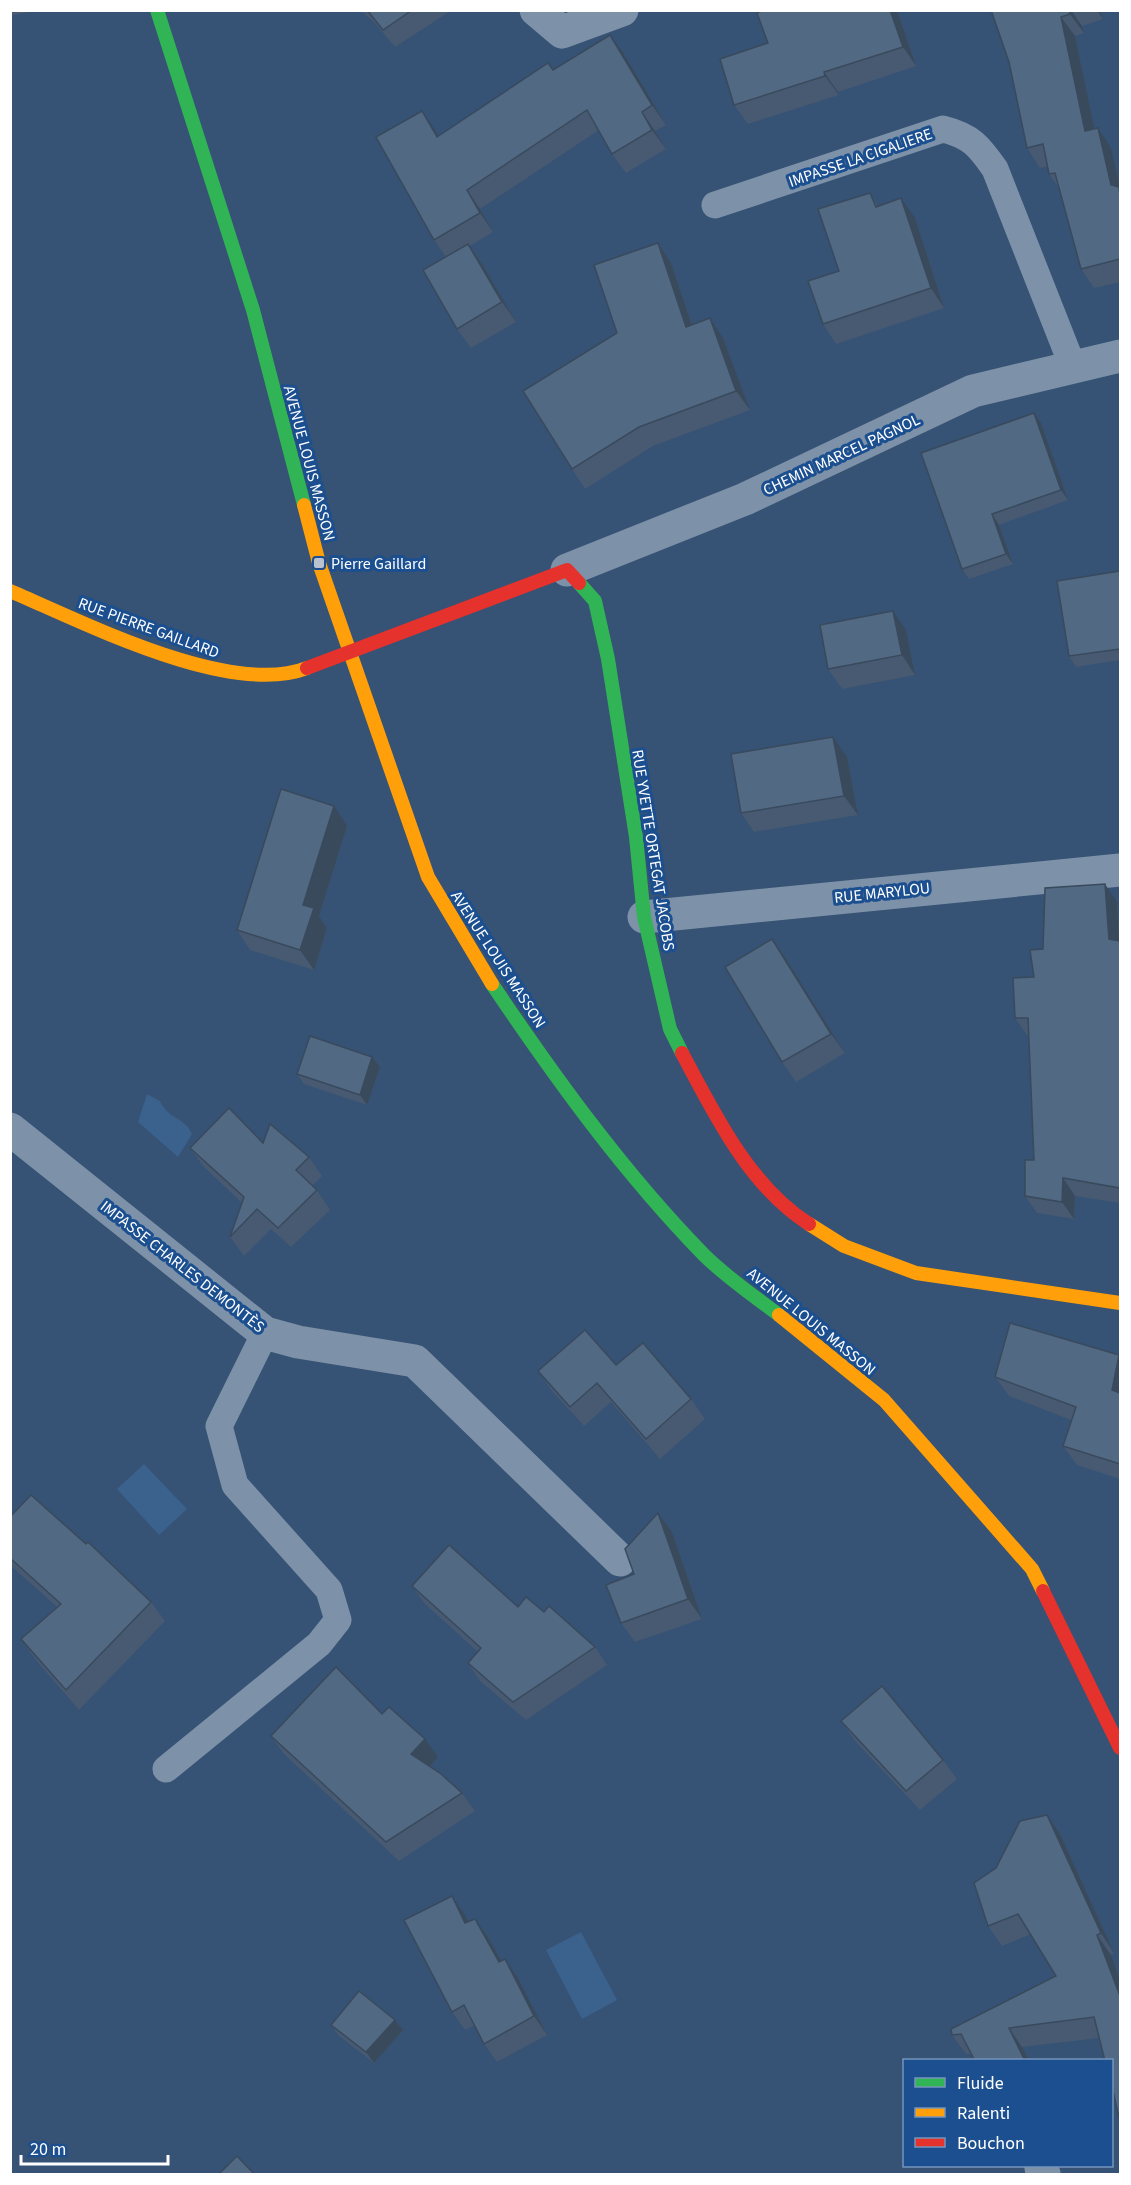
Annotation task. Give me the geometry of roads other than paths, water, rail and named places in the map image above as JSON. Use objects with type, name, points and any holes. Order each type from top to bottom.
[{"type":"street","name":"AVENUE LOUIS MASSON","points":[[157,10],[253,310],[311,535],[348,651],[428,877],[493,985],[567,1092],[634,1176],[705,1256],[884,1400],[1032,1569],[1120,1748]]},
{"type":"street","points":[[536,10],[561,32],[622,10]]},
{"type":"street","name":"CHEMIN MARCEL PAGNOL","points":[[567,570],[745,499],[973,391],[1120,356]]},
{"type":"street","points":[[348,651],[567,570]]},
{"type":"street","name":"RUE YVETTE ORTEGAT JACOBS","points":[[567,570],[596,601],[608,659],[636,837],[644,916],[670,1029],[713,1112],[755,1173],[795,1215],[844,1246],[916,1273],[1120,1303]]},
{"type":"street","name":"RUE PIERRE GAILLARD","points":[[10,591],[153,649],[218,671],[258,674],[300,671],[348,651]]},
{"type":"street","name":"RUE MARYLOU","points":[[644,916],[1120,870]]},
{"type":"street","name":"IMPASSE CHARLES DEMONTÈS","points":[[10,1129],[265,1333],[298,1342],[415,1361],[620,1560]]},
{"type":"lane","name":"IMPASSE LA CIGALIERE","points":[[715,205],[943,129],[964,134],[981,150],[995,170],[1073,367]]},
{"type":"lane","points":[[166,1769],[319,1644],[338,1620],[329,1590],[235,1485],[219,1426],[265,1333]]},
{"type":"water","points":[[147,1094],[160,1101],[163,1107],[186,1125],[192,1134],[178,1157],[138,1122]]},
{"type":"water","points":[[144,1464],[187,1509],[159,1535],[117,1489]]},
{"type":"water","points":[[581,1932],[617,2000],[582,2019],[546,1950]]},
{"type":"place","name":"Pierre Gaillard","points":[[319,563]]}]
